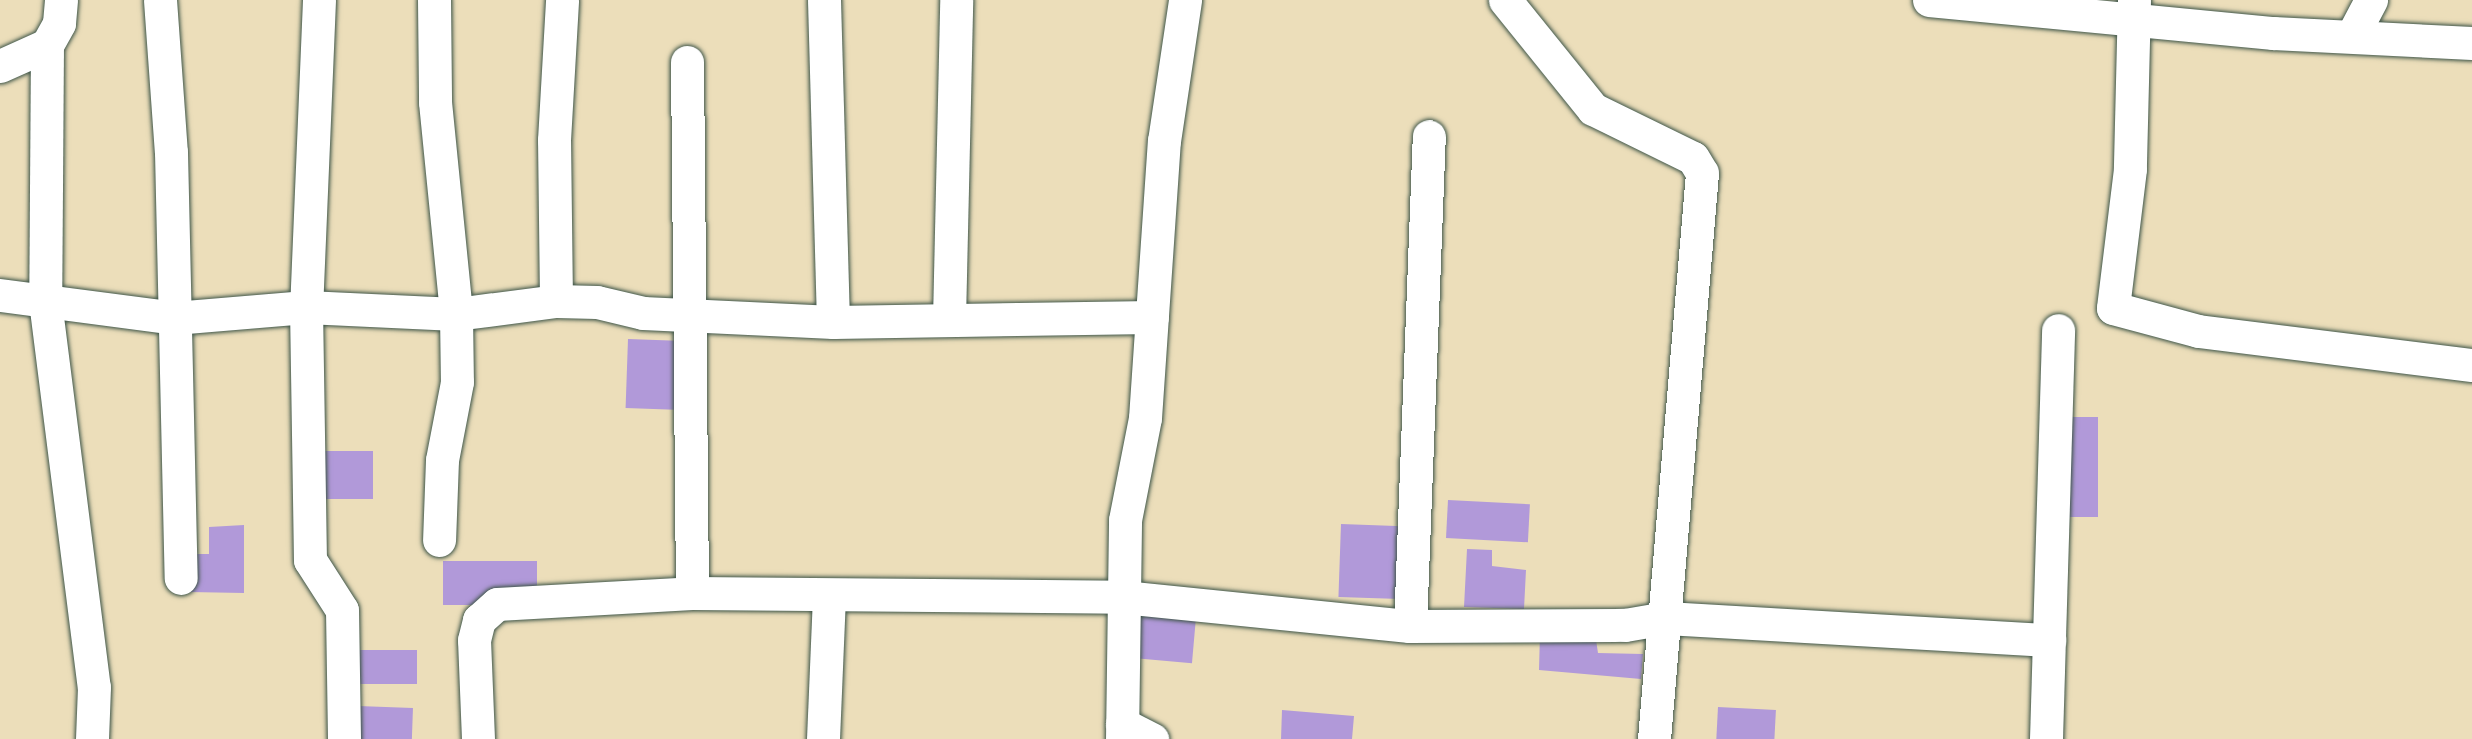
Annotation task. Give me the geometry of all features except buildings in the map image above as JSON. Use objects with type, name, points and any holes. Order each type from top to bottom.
[{"type":"street","points":[[61,0],[59,22],[47,45],[45,301],[94,687],[92,739]]},
{"type":"street","points":[[160,0],[174,318],[181,578]]},
{"type":"street","points":[[319,0],[306,307],[310,560],[342,609],[344,739]]},
{"type":"street","points":[[434,0],[435,102],[456,314],[457,382],[442,460],[439,540]]},
{"type":"street","points":[[556,301],[554,140],[562,0]]},
{"type":"street","points":[[824,0],[833,322]]},
{"type":"street","points":[[949,320],[956,0]]},
{"type":"street","points":[[1152,739],[1122,732],[1125,520],[1145,418],[1164,141],[1185,0]]},
{"type":"street","points":[[1504,0],[1593,109],[1693,158],[1702,173],[1654,739]]},
{"type":"street","points":[[1929,0],[2133,10],[2352,36],[2472,43]]},
{"type":"street","points":[[2352,36],[2371,0]]},
{"type":"street","points":[[2133,10],[2130,169],[2113,308],[2198,332],[2472,365]]},
{"type":"street","points":[[0,66],[47,45]]},
{"type":"street","points":[[687,62],[692,315],[692,593]]},
{"type":"street","points":[[1410,626],[1429,136]]},
{"type":"street","points":[[0,295],[174,318],[306,307],[456,314],[556,301],[692,315],[833,322],[1152,317]]},
{"type":"street","points":[[2046,739],[2058,330]]},
{"type":"street","points":[[478,739],[474,640],[478,620],[497,604],[692,593],[829,597],[1123,597],[1410,626],[1625,625],[1665,618],[2049,640]]},
{"type":"street","points":[[823,739],[829,597]]}]
